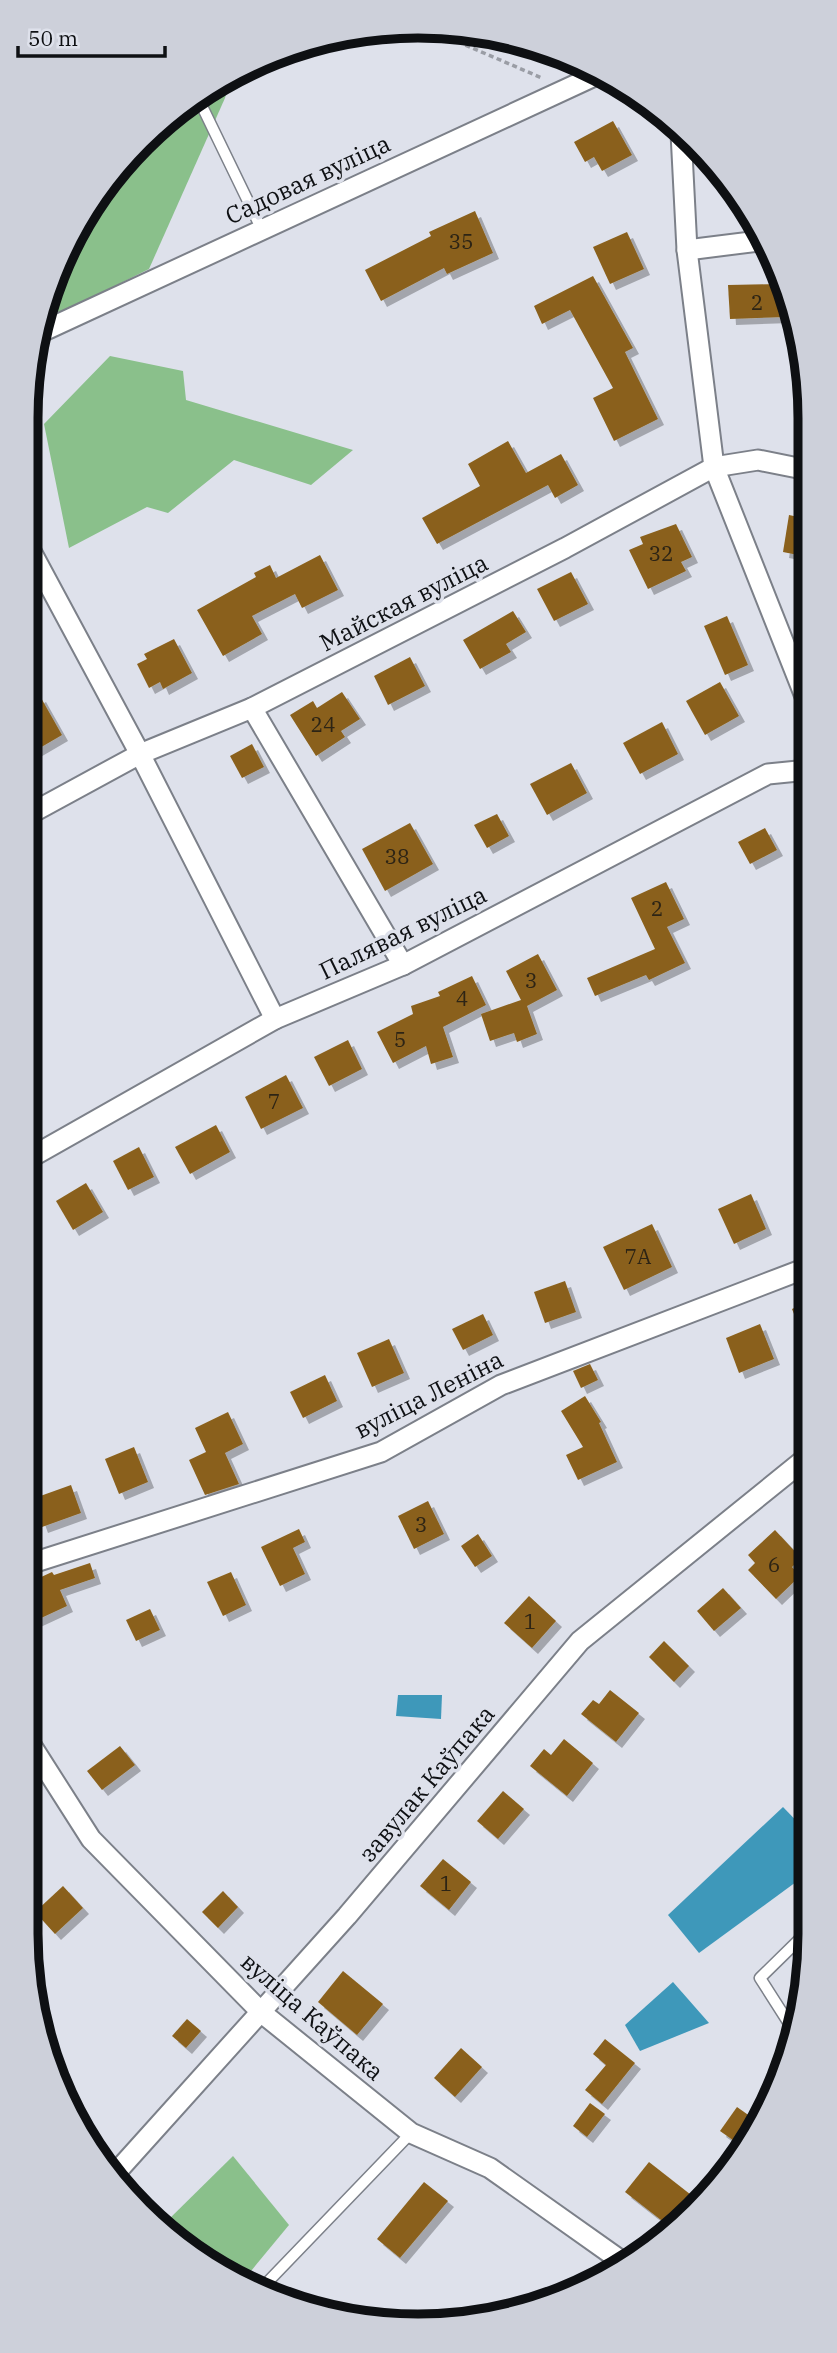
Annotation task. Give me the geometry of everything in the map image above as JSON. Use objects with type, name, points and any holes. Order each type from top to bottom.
[{"type":"street","name":"Садовая вуліца","points":[[49,328],[588,79]]},
{"type":"street","points":[[682,145],[687,250],[714,467],[798,679]]},
{"type":"street","points":[[687,250],[755,242]]},
{"type":"street","name":"Майская вуліца","points":[[38,809],[140,754],[252,708],[565,548],[714,467],[758,460],[798,468]]},
{"type":"street","points":[[38,564],[140,754],[275,1019]]},
{"type":"street","points":[[252,708],[403,965]]},
{"type":"street","name":"Палявая вуліца","points":[[38,1153],[275,1019],[403,965],[768,774],[798,771]]},
{"type":"street","name":"вуліца Леніна","points":[[38,1561],[381,1452],[501,1385],[798,1271]]},
{"type":"street","name":"завулак Каўпака","points":[[119,2169],[262,2014],[580,1642],[798,1465]]},
{"type":"street","name":"вуліца Каўпака","points":[[38,1756],[91,1839],[262,2014],[411,2133],[490,2168],[618,2258]]},
{"type":"lane","points":[[202,106],[261,228]]},
{"type":"lane","points":[[788,2022],[760,1978],[798,1941]]},
{"type":"lane","points":[[267,2283],[411,2133]]},
{"type":"path","points":[[457,41],[566,89]]},
{"type":"green space","points":[[227,90],[225,98],[149,269],[52,318],[78,250],[89,228],[117,187],[168,133]]},
{"type":"green space","points":[[110,356],[183,371],[186,400],[353,450],[311,485],[234,460],[168,513],[147,507],[69,548],[44,424]]},
{"type":"green space","points":[[233,2156],[289,2225],[248,2274],[207,2250],[168,2220]]},
{"type":"water","points":[[398,1695],[442,1695],[441,1719],[396,1716]]},
{"type":"water","points":[[783,1807],[798,1823],[798,1881],[699,1953],[668,1915]]},
{"type":"water","points":[[673,1982],[709,2023],[640,2051],[625,2025]]},
{"type":"building","points":[[613,121],[632,155],[602,171],[594,157],[585,162],[574,142]]},
{"type":"building","points":[[475,211],[493,253],[447,274],[444,268],[381,301],[365,270],[431,236],[429,232]]},
{"type":"building","points":[[627,232],[644,269],[610,284],[593,247]]},
{"type":"building","points":[[593,276],[633,348],[625,352],[658,419],[614,441],[593,398],[613,388],[570,310],[542,324],[534,306]]},
{"type":"building","points":[[774,284],[785,317],[730,319],[728,285]]},
{"type":"building","points":[[508,441],[526,473],[561,454],[578,485],[555,498],[548,485],[437,544],[422,518],[480,486],[468,464]]},
{"type":"building","points":[[789,515],[798,517],[798,555],[783,552]]},
{"type":"building","points":[[676,524],[692,557],[681,562],[686,571],[648,589],[629,550],[643,544],[640,537]]},
{"type":"building","points":[[320,555],[338,590],[302,608],[295,594],[252,616],[262,634],[223,656],[197,610],[256,577],[254,573],[270,565],[276,578]]},
{"type":"building","points":[[571,572],[588,604],[554,621],[537,589]]},
{"type":"building","points":[[513,611],[526,632],[506,644],[511,652],[480,669],[463,640]]},
{"type":"building","points":[[727,616],[748,665],[725,675],[704,626]]},
{"type":"building","points":[[174,639],[192,673],[163,689],[160,682],[149,688],[137,664],[147,659],[144,654]]},
{"type":"building","points":[[410,657],[425,686],[388,705],[374,676]]},
{"type":"building","points":[[720,682],[739,716],[705,735],[686,701]]},
{"type":"building","points":[[342,692],[360,719],[341,731],[345,737],[316,756],[290,715],[313,701],[317,708]]},
{"type":"building","points":[[40,696],[62,735],[38,749]]},
{"type":"building","points":[[662,722],[678,754],[640,774],[623,743]]},
{"type":"building","points":[[252,744],[264,767],[242,778],[230,756]]},
{"type":"building","points":[[571,763],[587,793],[547,815],[530,784]]},
{"type":"building","points":[[497,814],[509,836],[487,848],[474,825]]},
{"type":"building","points":[[410,823],[433,864],[385,891],[362,849]]},
{"type":"building","points":[[765,828],[777,850],[750,864],[738,842]]},
{"type":"building","points":[[666,882],[684,919],[667,927],[685,963],[649,980],[646,975],[595,996],[587,978],[655,949],[631,898]]},
{"type":"building","points":[[538,954],[557,990],[527,1006],[537,1034],[517,1042],[514,1033],[490,1041],[481,1014],[521,1000],[506,971]]},
{"type":"building","points":[[472,976],[486,1005],[443,1027],[453,1057],[431,1064],[426,1046],[393,1063],[377,1032],[413,1014],[411,1006],[440,996],[438,992]]},
{"type":"building","points":[[348,1040],[362,1069],[329,1086],[314,1057]]},
{"type":"building","points":[[286,1075],[303,1108],[261,1129],[245,1097]]},
{"type":"building","points":[[216,1125],[230,1152],[190,1174],[175,1147]]},
{"type":"building","points":[[139,1147],[154,1177],[128,1190],[113,1161]]},
{"type":"building","points":[[86,1183],[103,1212],[73,1230],[56,1201]]},
{"type":"building","points":[[751,1194],[766,1229],[734,1244],[718,1209]]},
{"type":"building","points":[[652,1224],[672,1267],[624,1290],[603,1247]]},
{"type":"building","points":[[565,1281],[576,1312],[545,1323],[534,1292]]},
{"type":"building","points":[[798,1306],[798,1324],[792,1309]]},
{"type":"building","points":[[483,1314],[493,1335],[463,1350],[452,1329]]},
{"type":"building","points":[[760,1324],[774,1359],[739,1373],[726,1338]]},
{"type":"building","points":[[389,1339],[404,1373],[372,1387],[357,1353]]},
{"type":"building","points":[[590,1364],[598,1380],[581,1388],[573,1371]]},
{"type":"building","points":[[325,1375],[337,1401],[303,1418],[290,1392]]},
{"type":"building","points":[[585,1396],[601,1422],[599,1423],[617,1462],[578,1480],[566,1455],[583,1447],[561,1411]]},
{"type":"building","points":[[228,1412],[243,1444],[225,1453],[239,1484],[205,1495],[189,1460],[206,1452],[195,1428]]},
{"type":"building","points":[[134,1447],[148,1482],[119,1494],[105,1459]]},
{"type":"building","points":[[71,1485],[81,1513],[42,1527],[38,1516],[38,1497]]},
{"type":"building","points":[[428,1501],[444,1534],[414,1549],[398,1516]]},
{"type":"building","points":[[299,1529],[305,1542],[293,1548],[305,1574],[280,1586],[261,1547]]},
{"type":"building","points":[[775,1530],[798,1555],[798,1561],[792,1567],[798,1578],[776,1599],[748,1570],[755,1563],[748,1555]]},
{"type":"building","points":[[478,1534],[492,1556],[475,1567],[461,1546]]},
{"type":"building","points":[[90,1563],[95,1578],[60,1590],[67,1606],[38,1619],[38,1578],[52,1572],[54,1575]]},
{"type":"building","points":[[231,1572],[246,1605],[223,1616],[207,1582]]},
{"type":"building","points":[[723,1588],[741,1608],[714,1631],[697,1611]]},
{"type":"building","points":[[529,1596],[556,1621],[532,1648],[504,1623]]},
{"type":"building","points":[[150,1609],[160,1630],[136,1641],[126,1620]]},
{"type":"building","points":[[664,1641],[689,1666],[674,1682],[649,1657]]},
{"type":"building","points":[[610,1690],[639,1713],[616,1742],[581,1714],[593,1700],[599,1704]]},
{"type":"building","points":[[564,1739],[593,1763],[567,1796],[530,1766],[544,1749],[551,1755]]},
{"type":"building","points":[[120,1746],[135,1765],[102,1790],[87,1771]]},
{"type":"building","points":[[503,1791],[524,1809],[498,1839],[477,1821]]},
{"type":"building","points":[[443,1859],[471,1882],[449,1910],[420,1886]]},
{"type":"building","points":[[63,1886],[83,1908],[55,1934],[38,1915],[38,1909]]},
{"type":"building","points":[[223,1891],[238,1907],[218,1928],[202,1912]]},
{"type":"building","points":[[343,1971],[383,2004],[357,2035],[318,2002]]},
{"type":"building","points":[[187,2019],[201,2031],[186,2048],[172,2036]]},
{"type":"building","points":[[605,2039],[635,2063],[602,2104],[585,2090],[606,2065],[593,2054]]},
{"type":"building","points":[[461,2048],[482,2067],[455,2097],[434,2078]]},
{"type":"building","points":[[590,2103],[605,2114],[587,2137],[573,2126]]},
{"type":"building","points":[[737,2107],[752,2117],[736,2143],[720,2131]]},
{"type":"building","points":[[649,2162],[693,2197],[665,2223],[625,2192]]},
{"type":"building","points":[[424,2182],[448,2201],[400,2258],[377,2239]]}]
